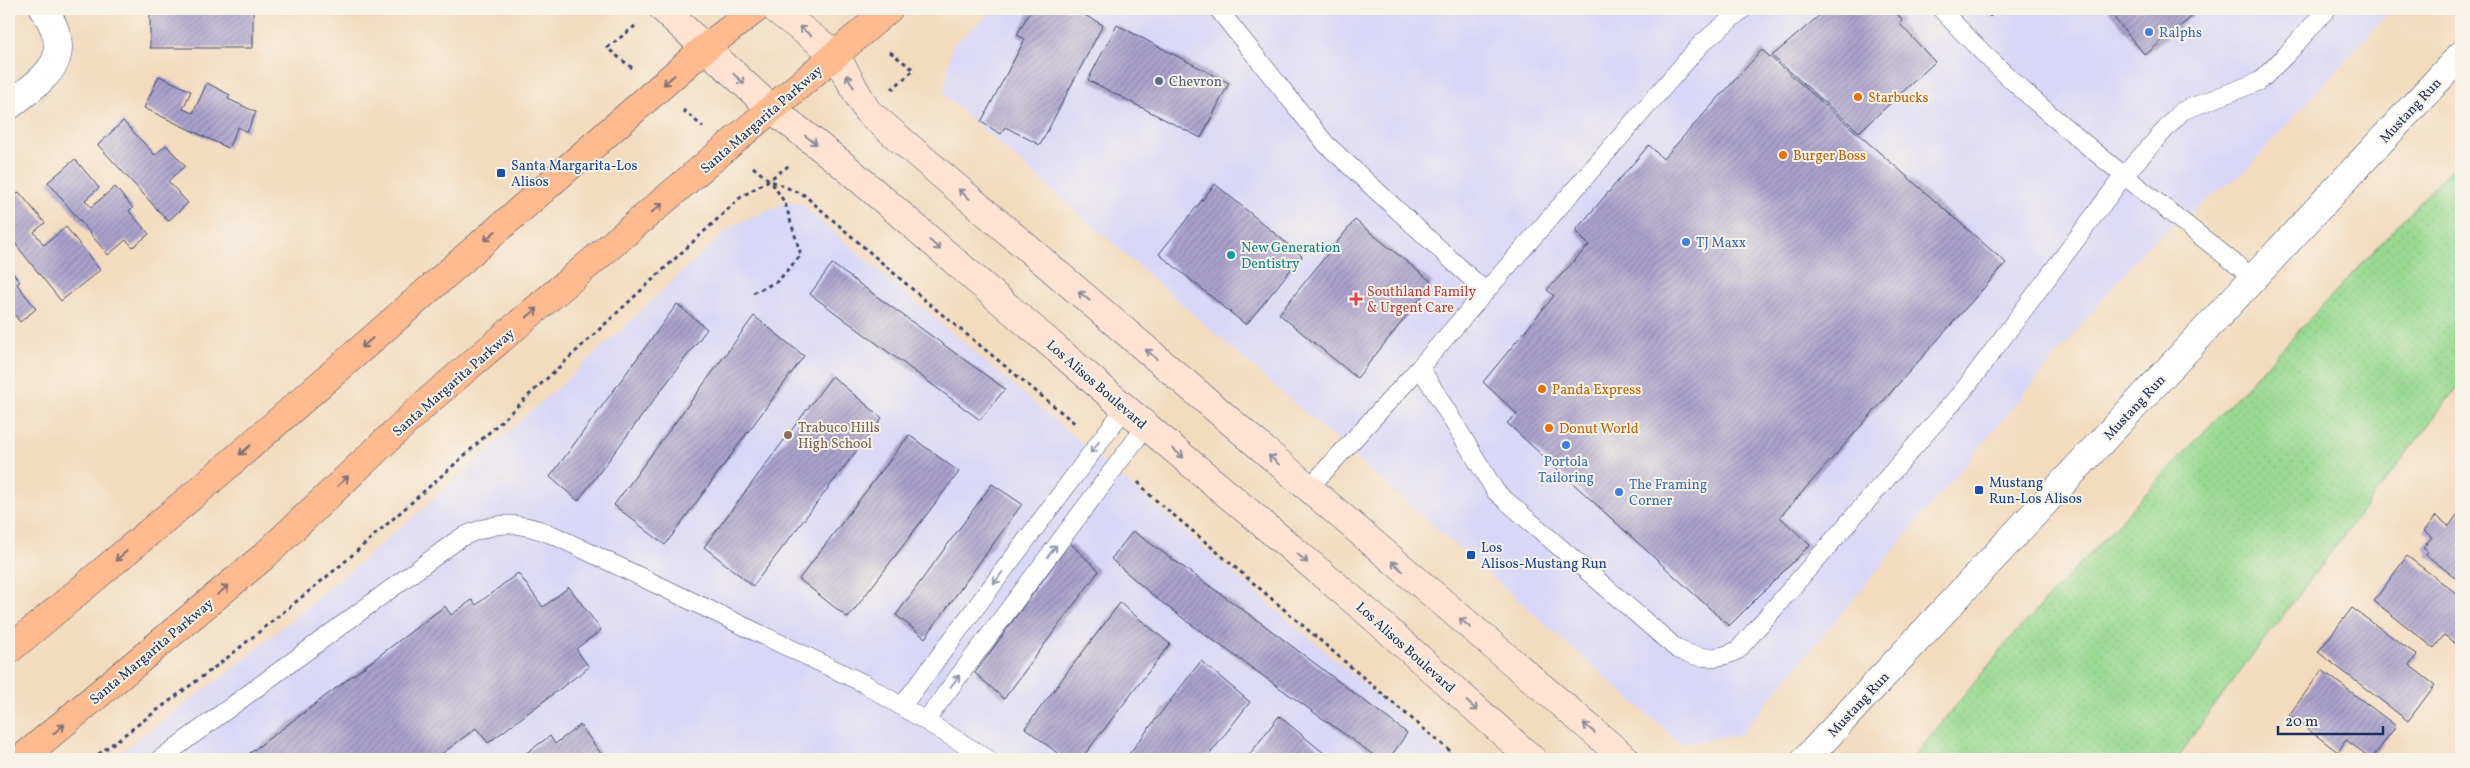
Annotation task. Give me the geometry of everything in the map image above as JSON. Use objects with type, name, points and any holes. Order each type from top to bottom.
[{"type":"main road","name":"Los Alisos Boulevard","points":[[664,9],[773,110],[842,164],[1124,408],[1370,615],[1532,759]]},
{"type":"main road","points":[[9,650],[211,480],[705,48],[756,9]]},
{"type":"main road","points":[[775,9],[835,54],[867,111],[1626,759]]},
{"type":"main road","name":"Santa Margarita Parkway","points":[[20,759],[263,557],[428,401],[773,110],[835,54],[889,9]]},
{"type":"street","points":[[9,106],[44,77],[54,64],[60,49],[57,31],[44,9]]},
{"type":"street","name":"Mustang Run","points":[[1806,759],[2461,55]]},
{"type":"lane","points":[[1218,9],[1326,144],[1486,292]]},
{"type":"lane","points":[[1308,489],[1420,367],[1702,43],[1743,9]]},
{"type":"lane","points":[[1941,9],[1976,48],[2067,128],[2253,278]]},
{"type":"lane","points":[[1420,367],[1496,492],[1677,649],[1702,658],[1724,657],[1738,650],[1966,387],[2125,174],[2182,110],[2260,80],[2286,55],[2327,9]]},
{"type":"lane","points":[[902,706],[1124,408]]},
{"type":"lane","points":[[926,720],[1146,426]]},
{"type":"lane","points":[[160,759],[460,538],[484,527],[508,524],[532,527],[553,535],[863,683],[988,759]]},
{"type":"path","points":[[92,759],[227,658],[341,565],[465,455],[741,197],[769,180],[785,203],[801,255],[778,281],[753,293]]},
{"type":"shaded area","points":[[995,9],[2392,9],[2244,172],[2149,244],[1740,735],[1681,744],[944,95],[952,46]]},
{"type":"shaded area","name":"Trabuco Hills High School","points":[[785,203],[800,203],[1451,759],[111,759],[234,668],[415,516],[594,355],[732,226]]},
{"type":"green space","points":[[2461,158],[2461,382],[2203,720],[2178,759],[1912,759],[2016,632]]},
{"type":"building","points":[[197,9],[253,9],[253,48],[150,48],[150,12],[197,12]]},
{"type":"building","points":[[1031,9],[1073,9],[1103,25],[1040,145],[1005,127],[1001,134],[981,122],[1025,39],[1017,35]]},
{"type":"building","name":"Starbucks","points":[[1827,9],[1893,9],[1902,20],[1900,24],[1935,62],[1859,132],[1772,56]]},
{"type":"building","points":[[1983,9],[1998,9],[1990,17]]},
{"type":"building","name":"Ralphs","points":[[2107,9],[2201,9],[2145,55]]},
{"type":"building","name":"Chevron","points":[[1117,25],[1229,83],[1201,138],[1088,80]]},
{"type":"building","points":[[1762,50],[2006,263],[1780,517],[1810,545],[1729,626],[1507,423],[1517,414],[1483,382],[1554,296],[1547,290],[1589,245],[1575,231],[1649,145],[1663,159]]},
{"type":"building","points":[[159,76],[191,91],[183,109],[193,113],[207,83],[230,95],[228,99],[256,112],[247,132],[238,127],[228,148],[144,108]]},
{"type":"building","points":[[123,121],[155,155],[166,145],[185,166],[168,181],[188,203],[168,221],[98,145]]},
{"type":"building","points":[[75,159],[99,188],[85,200],[91,207],[115,187],[133,208],[129,211],[149,234],[133,247],[126,240],[108,255],[48,182]]},
{"type":"building","name":"New Generation Dentistry","points":[[1215,184],[1302,256],[1246,325],[1159,254]]},
{"type":"building","points":[[19,192],[45,223],[34,232],[44,245],[66,227],[100,270],[61,301],[9,236],[9,201]]},
{"type":"building","name":"Southland Family & Urgent Care","points":[[1355,220],[1433,283],[1357,378],[1279,314]]},
{"type":"building","points":[[832,264],[1005,389],[980,420],[810,294]]},
{"type":"building","points":[[9,268],[20,282],[17,284],[36,309],[20,322],[14,314],[9,318]]},
{"type":"building","points":[[677,304],[707,329],[578,501],[550,477]]},
{"type":"building","points":[[754,316],[804,356],[665,545],[614,505]]},
{"type":"building","points":[[832,376],[882,418],[753,586],[704,547]]},
{"type":"building","points":[[909,435],[959,472],[848,618],[799,579]]},
{"type":"building","points":[[992,484],[1022,504],[925,638],[896,615]]},
{"type":"building","points":[[2460,511],[2461,582],[2426,555],[2428,552],[2423,548],[2432,537],[2424,531],[2436,516],[2449,526]]},
{"type":"building","points":[[1133,531],[1264,625],[1407,733],[1389,759],[1379,759],[1192,625],[1156,598],[1111,559]]},
{"type":"building","points":[[1070,543],[1099,571],[1004,699],[975,673]]},
{"type":"building","points":[[2407,556],[2461,597],[2461,648],[2444,635],[2434,648],[2374,601]]},
{"type":"building","points":[[518,573],[543,607],[569,587],[601,630],[576,649],[589,667],[488,743],[476,728],[435,759],[242,759],[445,606],[451,615],[472,600],[476,605]]},
{"type":"building","points":[[1120,603],[1170,644],[1081,759],[1065,759],[1025,728]]},
{"type":"building","points":[[2352,608],[2417,655],[2409,665],[2435,685],[2408,721],[2318,652]]},
{"type":"building","points":[[1201,661],[1250,702],[1206,759],[1125,759]]},
{"type":"building","points":[[2322,670],[2396,726],[2372,759],[2346,740],[2338,752],[2289,715]]},
{"type":"building","points":[[1279,716],[1331,759],[1246,759]]},
{"type":"building","points":[[580,725],[605,759],[518,759],[550,736],[555,744]]},
{"type":"building","points":[[2260,757],[2273,758],[2273,759],[2260,759]]},
{"type":"place","name":"Ralphs","points":[[2149,32]]},
{"type":"place","name":"Chevron","points":[[1159,81]]},
{"type":"place","name":"Starbucks","points":[[1858,97]]},
{"type":"place","name":"Burger Boss","points":[[1783,155]]},
{"type":"place","name":"Santa Margarita-Los Alisos","points":[[501,173]]},
{"type":"place","name":"TJ Maxx","points":[[1686,242]]},
{"type":"place","name":"New Generation Dentistry","points":[[1231,255]]},
{"type":"place","name":"Southland Family & Urgent Care","points":[[1356,299]]},
{"type":"place","name":"Panda Express","points":[[1542,389]]},
{"type":"place","name":"Donut World","points":[[1549,428]]},
{"type":"place","name":"Trabuco Hills High School","points":[[788,435]]},
{"type":"place","name":"Portola Tailoring","points":[[1566,445]]},
{"type":"place","name":"Mustang Run-Los Alisos","points":[[1979,490]]},
{"type":"place","name":"The Framing Corner","points":[[1619,492]]},
{"type":"place","name":"Los Alisos-Mustang Run","points":[[1471,555]]}]
